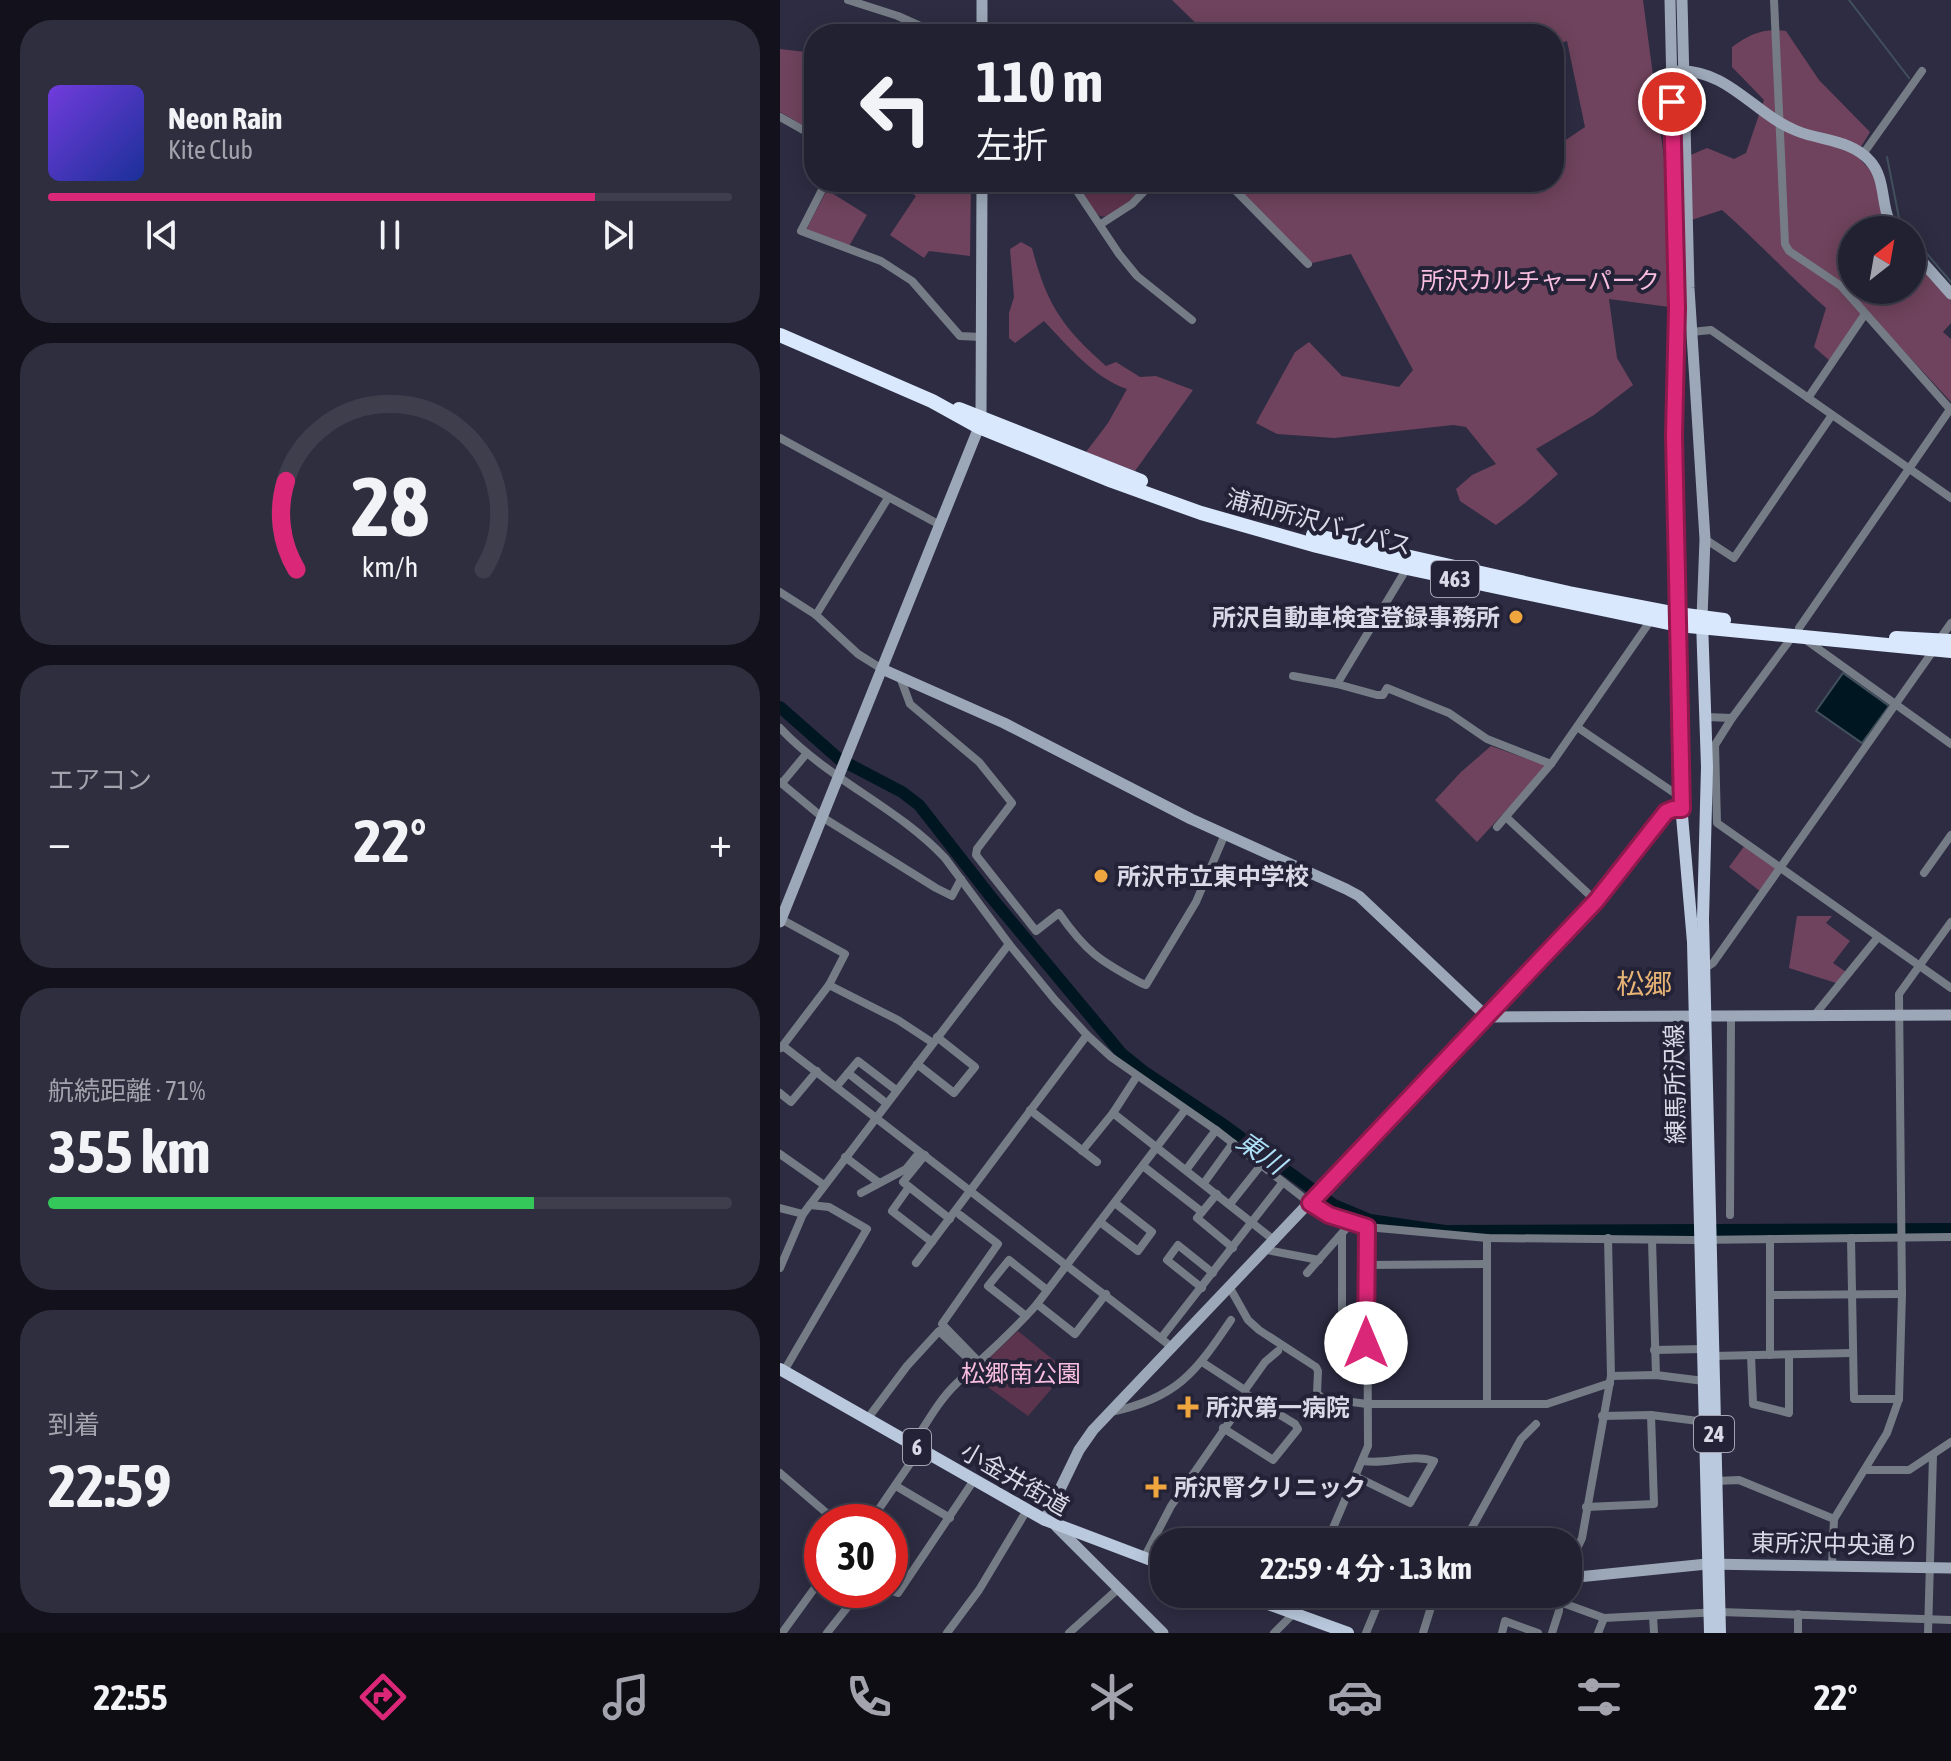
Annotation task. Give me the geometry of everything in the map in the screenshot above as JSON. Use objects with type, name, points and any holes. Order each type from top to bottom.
[{"type":"highway","name":"浦和所沢バイパス","points":[[780,335],[1112,481],[1201,513],[1407,568],[1651,620],[1678,620]]},
{"type":"highway","name":"浦和所沢バイパス","points":[[980,421],[1204,504],[1309,534],[1678,620],[1798,634],[1941,644],[1951,651]]},
{"type":"main road","name":"練馬所沢線","points":[[1678,620],[1680,793],[1701,1017],[1706,1237]]},
{"type":"main road","name":"練馬所沢線","points":[[1701,1017],[1707,844],[1702,623]]},
{"type":"main road","name":"24","points":[[1706,1237],[1708,1352],[1716,1481],[1713,1564]]},
{"type":"main road","name":"24","points":[[1708,1352],[1704,1381],[1715,1612],[1720,1633]]},
{"type":"main road","name":"小金井街道","points":[[782,1370],[1050,1523]]},
{"type":"main road","name":"6","points":[[1050,1523],[1150,1560]]},
{"type":"main road","points":[[1280,1608],[1348,1633]]},
{"type":"main road","name":"24","points":[[1710,1633],[1715,1612]]},
{"type":"street","points":[[848,0],[916,24]]},
{"type":"street","points":[[982,0],[982,24]]},
{"type":"street","points":[[1670,0],[1678,71],[1705,539],[1702,623]]},
{"type":"street","points":[[1678,620],[1674,435],[1678,71],[1682,0]]},
{"type":"street","points":[[1774,0],[1785,244],[1789,251],[1841,286],[1951,409],[1798,634],[1732,718],[1715,745],[1717,823],[1951,988]]},
{"type":"street","points":[[1678,71],[1712,76],[1725,82],[1779,122],[1812,137],[1853,147],[1877,170],[1888,216]]},
{"type":"street","points":[[1863,154],[1922,71]]},
{"type":"street","points":[[780,117],[804,130]]},
{"type":"street","points":[[821,192],[801,231],[881,261],[920,287],[960,336],[981,337]]},
{"type":"street","points":[[982,192],[980,421],[781,920],[845,954],[829,985],[782,1048],[837,1086],[1173,1348]]},
{"type":"street","points":[[1078,192],[1137,276],[1192,320]]},
{"type":"street","points":[[1101,224],[1132,204],[1143,192]]},
{"type":"street","points":[[1237,192],[1308,264]]},
{"type":"street","points":[[1926,266],[1951,294]]},
{"type":"street","points":[[1808,398],[1865,314]]},
{"type":"street","points":[[1691,332],[1711,330],[1951,498]]},
{"type":"street","points":[[1705,539],[1734,558],[1832,415]]},
{"type":"street","points":[[780,438],[940,525]]},
{"type":"street","points":[[816,615],[888,498]]},
{"type":"street","points":[[1337,684],[1407,568]]},
{"type":"street","points":[[780,592],[816,615],[858,654],[882,669],[1023,732],[1225,834],[1359,896],[1487,1017],[1951,1015]]},
{"type":"street","points":[[1497,827],[1551,764],[1651,620]]},
{"type":"street","points":[[1704,969],[1713,963],[1781,869],[1941,644],[1951,623]]},
{"type":"street","points":[[1798,634],[1951,744]]},
{"type":"street","points":[[1293,676],[1377,695],[1383,695],[1387,688],[1449,713],[1487,739],[1551,764]]},
{"type":"street","points":[[900,677],[910,704],[979,762],[1012,803],[977,849],[976,855],[1036,931],[1059,913],[1091,953],[1141,983],[1146,985],[1189,916],[1225,834]]},
{"type":"street","points":[[1706,717],[1732,718]]},
{"type":"street","points":[[1577,727],[1673,792],[1680,793]]},
{"type":"street","points":[[780,728],[807,753],[926,838],[1009,944],[1087,1035],[1137,1076],[1216,1130],[1329,1215],[1367,1227],[1487,1238],[1951,1237]]},
{"type":"street","points":[[807,753],[781,782],[822,817],[952,896],[961,879]]},
{"type":"street","points":[[1050,1523],[1082,1445],[1110,1412],[1596,901],[1666,812],[1682,809]]},
{"type":"street","points":[[1506,817],[1596,901]]},
{"type":"street","points":[[1924,873],[1951,835]]},
{"type":"street","points":[[1832,1566],[1834,1519],[1887,1433],[1899,1399],[1902,1294],[1899,994],[1951,922]]},
{"type":"street","points":[[1813,1017],[1878,937]]},
{"type":"street","points":[[780,1268],[803,1214],[1009,944]]},
{"type":"street","points":[[829,985],[935,1040],[975,1067],[954,1093],[917,1064]]},
{"type":"street","points":[[1730,1215],[1731,1017]]},
{"type":"street","points":[[916,1263],[1087,1035]]},
{"type":"street","points":[[837,1086],[858,1061],[896,1090]]},
{"type":"street","points":[[780,1093],[791,1102],[817,1071]]},
{"type":"street","points":[[848,1073],[886,1103]]},
{"type":"street","points":[[1082,1151],[1113,1113],[1137,1076]]},
{"type":"street","points":[[1030,1110],[1097,1162]]},
{"type":"street","points":[[883,1504],[896,1486],[938,1405],[1037,1304],[1185,1110]]},
{"type":"street","points":[[1113,1113],[1230,1204],[1271,1245],[1319,1260]]},
{"type":"street","points":[[1186,1170],[1216,1130]]},
{"type":"street","points":[[1204,1183],[1233,1143]]},
{"type":"street","points":[[861,1193],[906,1169],[923,1153]]},
{"type":"street","points":[[923,1153],[903,1182],[950,1219]]},
{"type":"street","points":[[780,1154],[824,1185]]},
{"type":"street","points":[[845,1157],[878,1182]]},
{"type":"street","points":[[1230,1204],[1261,1165]]},
{"type":"street","points":[[1143,1166],[1202,1212]]},
{"type":"street","points":[[1162,1337],[1283,1182]]},
{"type":"street","points":[[909,1187],[892,1211],[932,1242]]},
{"type":"street","points":[[1217,1194],[1197,1218],[1233,1248]]},
{"type":"street","points":[[1100,1222],[1138,1251],[1152,1232],[1115,1203]]},
{"type":"street","points":[[782,1370],[867,1229],[829,1207],[810,1205]]},
{"type":"street","points":[[780,1208],[803,1214]]},
{"type":"street","points":[[960,1215],[998,1244],[942,1324],[978,1365]]},
{"type":"street","points":[[1307,1273],[1351,1223]]},
{"type":"street","points":[[1333,1528],[1368,1446],[1367,1227]]},
{"type":"street","points":[[1342,1235],[1342,1341],[1366,1343]]},
{"type":"street","points":[[1487,1238],[1487,1402]]},
{"type":"street","points":[[1582,1538],[1610,1379],[1608,1238]]},
{"type":"street","points":[[1851,1238],[1854,1399],[1899,1399]]},
{"type":"street","points":[[1770,1239],[1770,1355]]},
{"type":"street","points":[[1652,1240],[1656,1375]]},
{"type":"street","points":[[1202,1288],[1167,1260],[1178,1245],[1213,1273]]},
{"type":"street","points":[[1026,1316],[988,1286],[1009,1260],[1047,1290]]},
{"type":"street","points":[[1367,1265],[1487,1264]]},
{"type":"street","points":[[1230,1288],[1248,1320],[1316,1367],[1319,1397],[1367,1404],[1547,1404],[1610,1379],[1656,1375],[1704,1381]]},
{"type":"street","points":[[1037,1304],[1075,1334],[1106,1294]]},
{"type":"street","points":[[1770,1295],[1902,1294]]},
{"type":"street","points":[[1110,1412],[1145,1402],[1171,1390],[1202,1362],[1231,1320]]},
{"type":"street","points":[[868,1418],[907,1366],[939,1331],[978,1365]]},
{"type":"street","points":[[1654,1350],[1751,1355],[1853,1353]]},
{"type":"street","points":[[1144,1558],[1171,1506],[1246,1398],[1245,1392],[1265,1362],[1278,1351]]},
{"type":"street","points":[[1751,1355],[1753,1404],[1789,1413],[1789,1355]]},
{"type":"street","points":[[1202,1362],[1298,1429],[1273,1460],[1223,1428]]},
{"type":"street","points":[[1602,1416],[1651,1415],[1706,1422]]},
{"type":"street","points":[[1586,1507],[1654,1504],[1651,1415]]},
{"type":"street","points":[[1472,1528],[1521,1439],[1536,1424]]},
{"type":"street","points":[[1865,1470],[1909,1470],[1951,1442]]},
{"type":"street","points":[[1928,1633],[1933,1455]]},
{"type":"street","points":[[1355,1476],[1410,1503],[1434,1461],[1421,1456],[1404,1460],[1363,1461]]},
{"type":"street","points":[[780,1473],[816,1504]]},
{"type":"street","points":[[908,1579],[974,1480]]},
{"type":"street","points":[[1716,1481],[1739,1480],[1834,1519]]},
{"type":"street","points":[[896,1486],[950,1518]]},
{"type":"street","points":[[947,1633],[979,1590],[1027,1510]]},
{"type":"street","name":"小金井街道","points":[[1050,1523],[1163,1633]]},
{"type":"street","name":"東所沢中央通り","points":[[1582,1577],[1713,1564],[1951,1568]]},
{"type":"street","points":[[1069,1633],[1119,1588]]},
{"type":"street","points":[[782,1633],[804,1603]]},
{"type":"street","points":[[827,1633],[847,1608]]},
{"type":"street","points":[[1274,1633],[1297,1608]]},
{"type":"street","points":[[1366,1633],[1376,1608]]},
{"type":"street","points":[[1423,1633],[1431,1608]]},
{"type":"street","points":[[1552,1633],[1558,1608]]},
{"type":"street","points":[[1582,1608],[1604,1618],[1715,1612],[1951,1620]]},
{"type":"street","points":[[1798,1614],[1798,1633]]},
{"type":"street","points":[[1653,1616],[1654,1633]]},
{"type":"street","points":[[1598,1633],[1604,1618]]},
{"type":"street","points":[[1502,1633],[1505,1621],[1538,1633]]},
{"type":"green space","name":"所沢カルチャーパーク","points":[[1172,0],[1643,0],[1665,166],[1707,148],[1734,159],[1746,153],[1764,100],[1732,67],[1732,47],[1757,33],[1786,31],[1819,80],[1870,132],[1856,155],[1873,173],[1887,216],[1838,216],[1838,304],[1926,304],[1926,271],[1951,298],[1951,323],[1943,332],[1951,339],[1951,402],[1865,309],[1830,361],[1814,347],[1826,308],[1722,210],[1676,225],[1677,308],[1609,299],[1617,358],[1633,385],[1594,415],[1536,449],[1558,474],[1496,525],[1460,501],[1456,489],[1472,475],[1496,464],[1466,427],[1453,425],[1334,438],[1277,434],[1256,423],[1295,352],[1309,342],[1342,376],[1399,387],[1413,370],[1351,254],[1308,264],[1237,192],[1564,192],[1564,141],[1585,127],[1567,41],[1564,42],[1564,24],[1197,24]]},
{"type":"green space","points":[[780,49],[804,52],[804,126],[780,112]]},
{"type":"green space","points":[[826,192],[867,215],[849,246],[809,232],[807,228]]},
{"type":"green space","points":[[910,192],[971,192],[970,256],[929,251],[924,258],[890,235],[916,196]]},
{"type":"green space","points":[[1081,192],[1140,192],[1110,215],[1097,214]]},
{"type":"green space","points":[[1021,242],[1032,248],[1058,314],[1106,366],[1116,362],[1140,377],[1156,376],[1193,390],[1135,471],[1086,452],[1108,423],[1127,389],[1093,369],[1044,321],[1015,343],[1009,338],[1009,313],[1014,297],[1010,249]]},
{"type":"green space","points":[[1491,746],[1547,766],[1477,842],[1435,800]]},
{"type":"green space","points":[[1745,845],[1778,869],[1761,892],[1729,867]]},
{"type":"green space","points":[[1797,916],[1832,916],[1826,923],[1850,941],[1833,963],[1846,972],[1836,983],[1789,968]]},
{"type":"green space","name":"松郷南公園","points":[[1018,1331],[1067,1371],[1028,1416],[971,1375]]},
{"type":"water","points":[[1843,673],[1889,706],[1862,743],[1816,711]]},
{"type":"waterway","points":[[1849,0],[1909,78]]},
{"type":"waterway","points":[[1887,157],[1899,216]]},
{"type":"waterway","points":[[1926,253],[1951,282]]},
{"type":"waterway","name":"東川","points":[[780,707],[839,759],[902,792],[919,805],[1122,1054],[1334,1205],[1370,1220],[1445,1231],[1951,1229]]},
{"type":"place","name":"所沢自動車検査登録事務所","points":[[1516,617]]},
{"type":"place","name":"所沢市立東中学校","points":[[1101,876]]},
{"type":"place","name":"所沢第一病院","points":[[1188,1407]]},
{"type":"place","name":"所沢腎クリニック","points":[[1156,1487]]},
{"type":"district","name":"松郷","points":[[1644,984]]},
{"type":"route","points":[[1366,1343],[1367,1227],[1329,1215],[1310,1203],[1596,901],[1666,812],[1682,809],[1674,435],[1677,308],[1672,102]]}]
